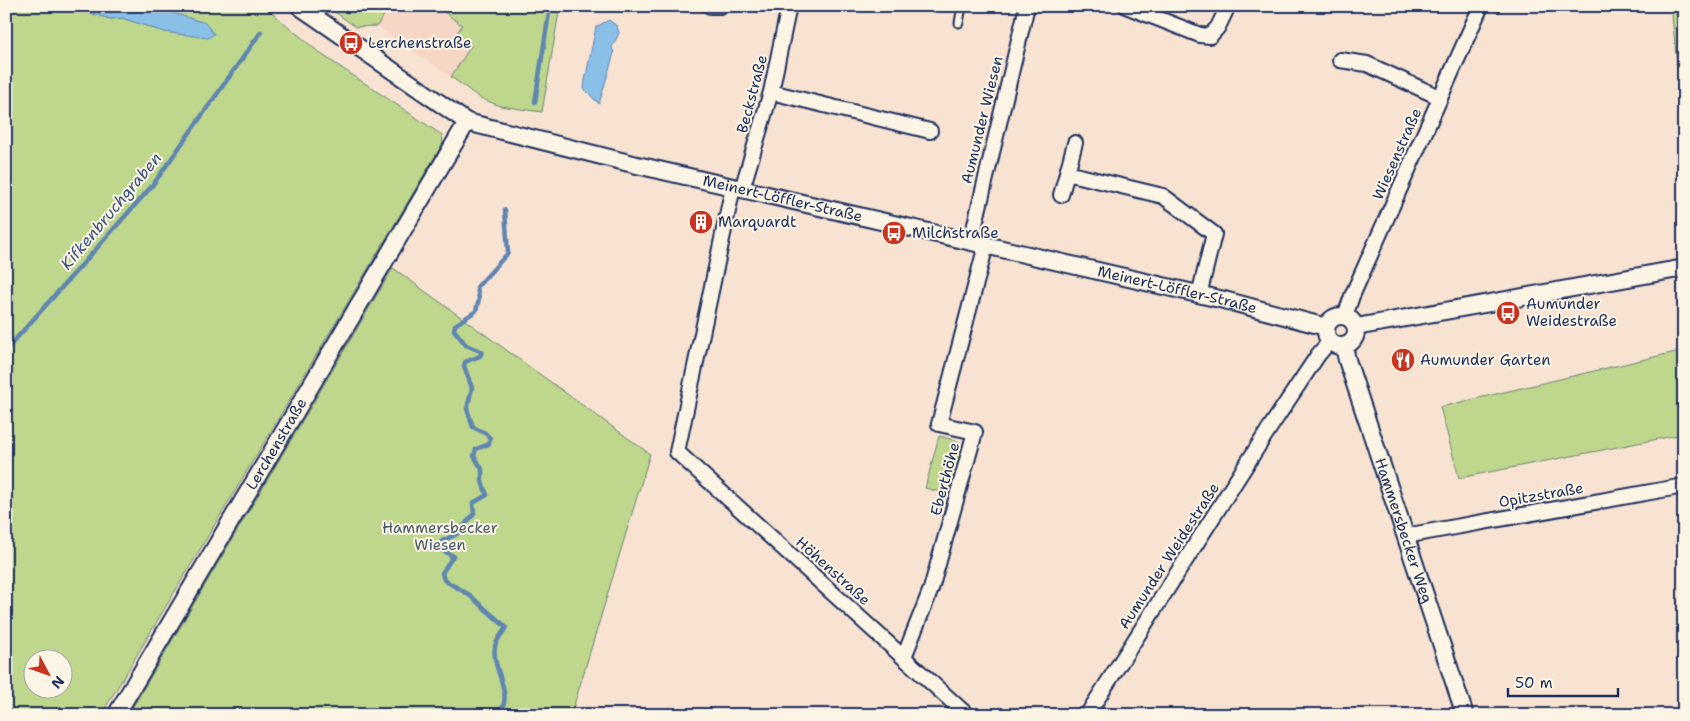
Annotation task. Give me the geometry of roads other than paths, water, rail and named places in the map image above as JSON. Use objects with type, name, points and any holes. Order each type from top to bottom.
[{"type":"street","name":"Meinert-Löffler-Straße","points":[[300,6],[467,122],[737,188],[1199,295],[1333,338]]},
{"type":"street","points":[[710,6],[721,6]]},
{"type":"street","name":"Beckstraße","points":[[737,188],[771,92],[789,6]]},
{"type":"street","name":"Aumunder Wiesen","points":[[978,243],[1027,6]]},
{"type":"street","points":[[1126,6],[1200,35],[1210,36],[1218,28],[1228,6]]},
{"type":"street","name":"Wiesenstraße","points":[[1351,322],[1352,296],[1481,6]]},
{"type":"street","points":[[1340,60],[1367,64],[1439,97]]},
{"type":"street","points":[[771,92],[930,131]]},
{"type":"street","name":"Lerchenstraße","points":[[116,715],[467,122]]},
{"type":"street","points":[[1061,195],[1075,143]]},
{"type":"street","points":[[1067,173],[1163,196],[1214,234],[1199,295]]},
{"type":"street","name":"Höhenstraße","points":[[737,188],[677,452],[967,715]]},
{"type":"street","name":"Eberthöhe","points":[[904,657],[932,589],[975,432],[939,424],[978,243]]},
{"type":"street","points":[[1351,322],[1354,339],[1333,338],[1332,319],[1351,322],[1684,268]]},
{"type":"street","name":"Hammersbecker Weg","points":[[1333,338],[1347,360],[1465,715]]},
{"type":"street","name":"Aumunder Weidestraße","points":[[1087,715],[1269,429],[1318,355],[1333,338]]},
{"type":"street","name":"Opitzstraße","points":[[1405,536],[1684,486]]},
{"type":"lane","points":[[959,23],[962,6]]},
{"type":"water","points":[[90,6],[163,6],[167,11],[205,23],[214,34],[208,38],[164,32],[122,18],[110,19],[90,13]]},
{"type":"water","points":[[609,20],[617,26],[619,33],[612,47],[614,53],[599,104],[584,89],[585,80],[596,27]]},
{"type":"waterway","points":[[535,102],[550,6]]},
{"type":"waterway","name":"Kifkenbruchgraben","points":[[6,350],[152,186],[261,32]]},
{"type":"waterway","points":[[498,715],[505,699],[496,665],[495,647],[506,627],[468,594],[444,580],[442,573],[453,556],[438,548],[442,541],[457,534],[474,514],[473,503],[487,495],[482,482],[482,469],[474,456],[476,449],[489,444],[490,438],[473,427],[467,409],[472,388],[464,366],[465,362],[480,356],[482,352],[466,345],[454,330],[455,325],[476,311],[479,299],[477,287],[508,253],[505,210]]},
{"type":"place","name":"Lerchenstraße","points":[[351,43]]},
{"type":"place","name":"Marquardt","points":[[701,222]]},
{"type":"place","name":"Milchstraße","points":[[894,233]]},
{"type":"place","name":"Aumunder Weidestraße","points":[[1508,313]]},
{"type":"place","name":"Aumunder Garten","points":[[1403,360]]},
{"type":"park label","name":"Hammersbecker Wiesen","points":[[440,536]]}]
